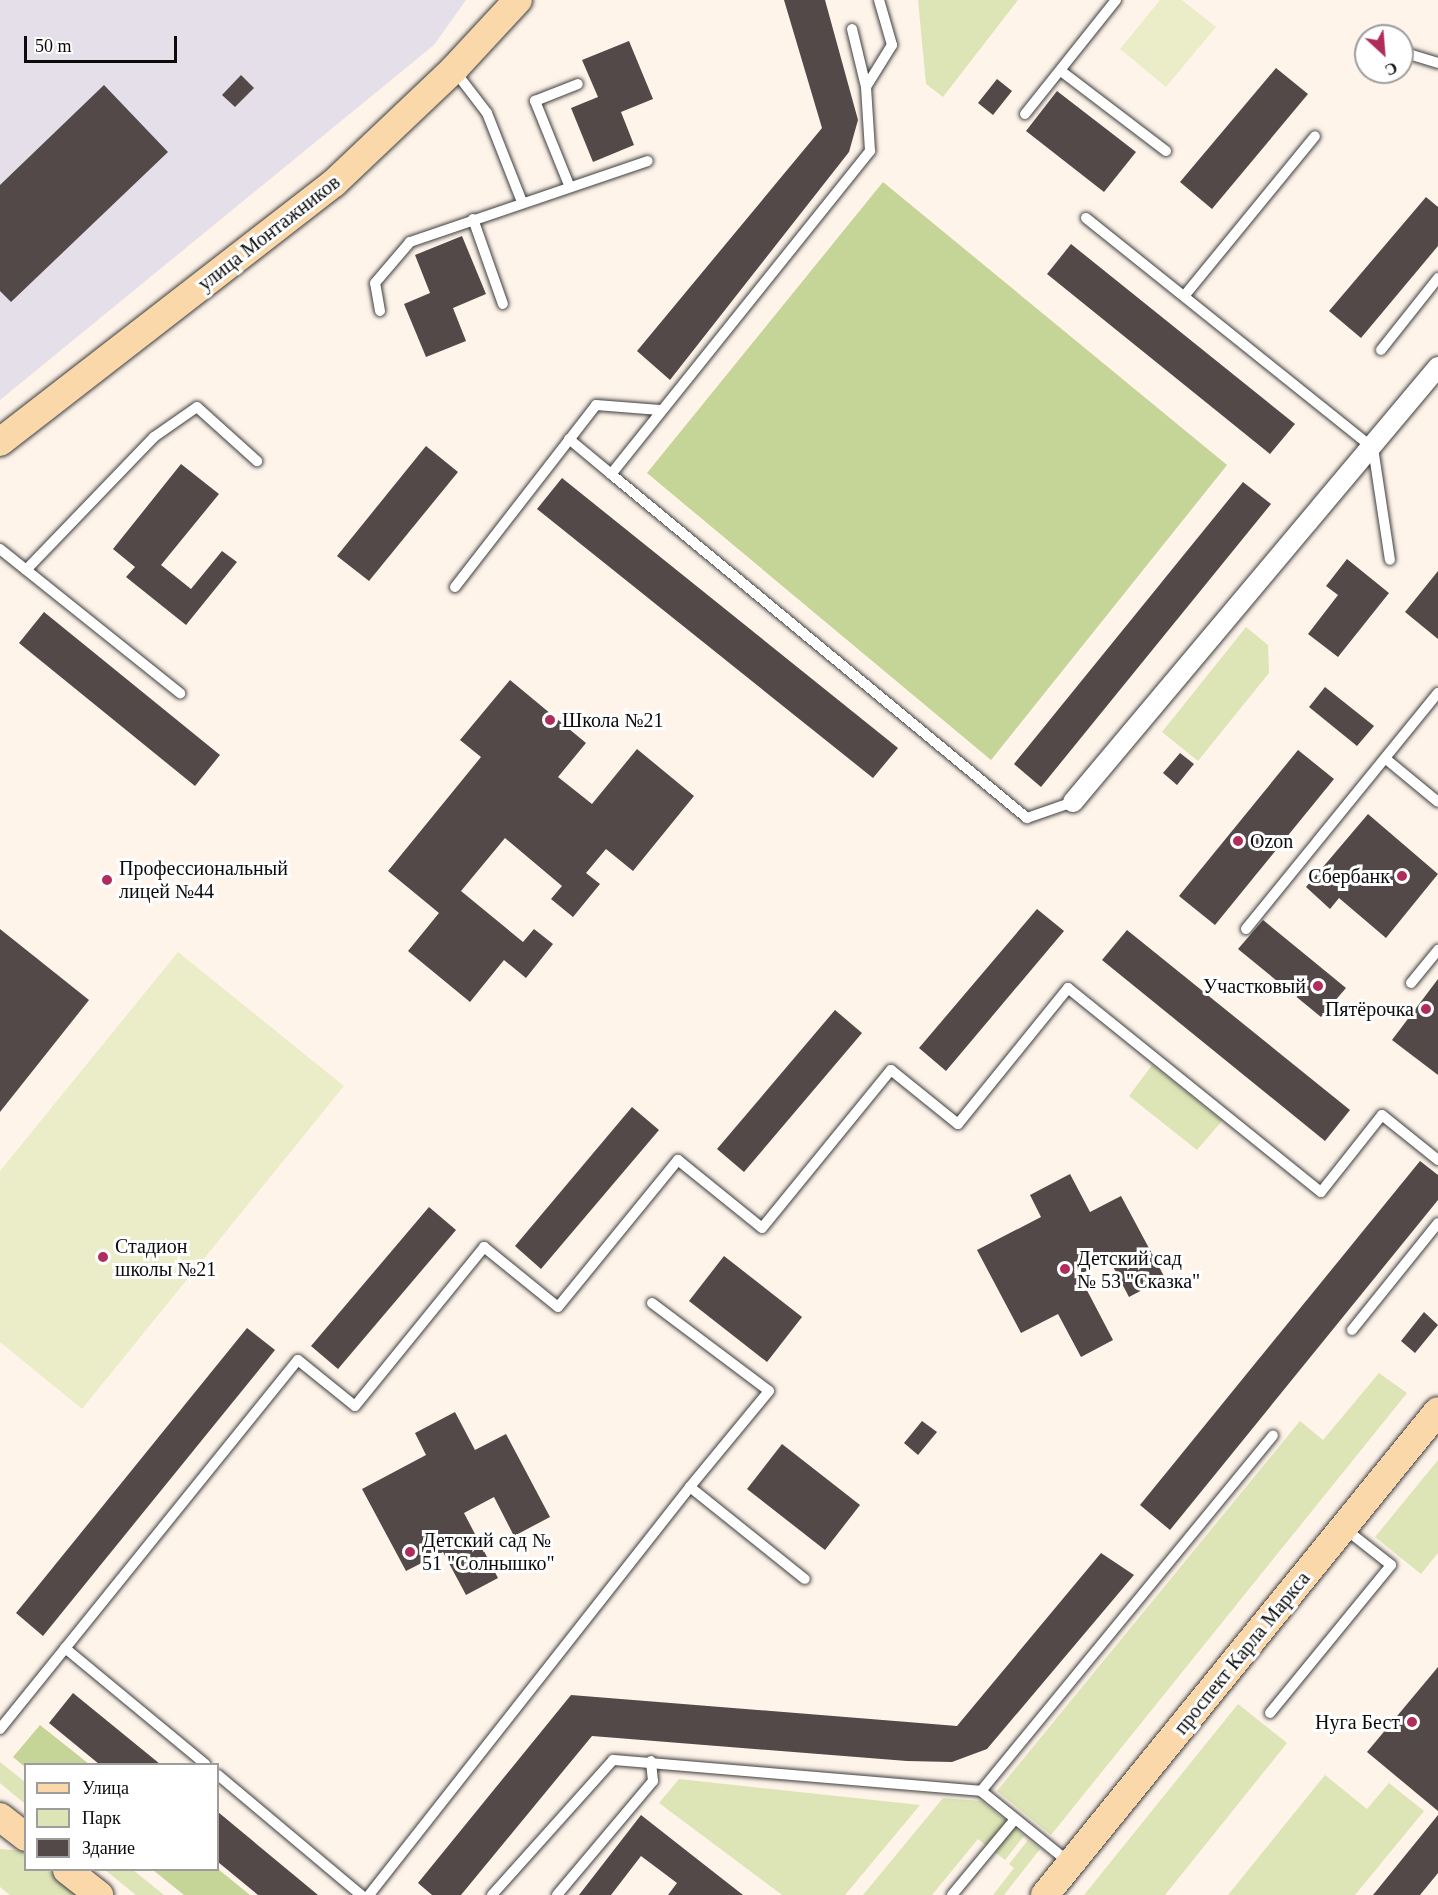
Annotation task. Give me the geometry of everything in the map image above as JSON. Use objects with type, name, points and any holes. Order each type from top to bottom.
[{"type":"street","name":"улица Монтажников","points":[[0,442],[334,183],[454,69],[518,0]]},
{"type":"street","points":[[1072,802],[1373,448],[1438,367]]},
{"type":"street","name":"проспект Карла Маркса","points":[[1045,1895],[1438,1411]]},
{"type":"street","points":[[0,1817],[24,1835]]},
{"type":"street","points":[[69,1871],[99,1895]]},
{"type":"lane","points":[[866,87],[892,45],[879,0]]},
{"type":"lane","points":[[1025,114],[1116,0]]},
{"type":"lane","points":[[611,474],[660,410],[870,151],[866,87],[852,29]]},
{"type":"lane","points":[[1414,56],[1438,63]]},
{"type":"lane","points":[[454,69],[487,113],[522,202]]},
{"type":"lane","points":[[1061,71],[1166,151]]},
{"type":"lane","points":[[569,185],[535,102],[578,84]]},
{"type":"lane","points":[[1185,295],[1315,135]]},
{"type":"lane","points":[[380,311],[375,283],[410,242],[569,185],[648,161]]},
{"type":"lane","points":[[1086,218],[1185,295],[1373,448],[1390,560]]},
{"type":"lane","points":[[473,219],[503,304]]},
{"type":"lane","points":[[1381,350],[1438,278]]},
{"type":"lane","points":[[455,587],[596,405],[660,410]]},
{"type":"lane","points":[[26,570],[154,437],[197,407],[257,461]]},
{"type":"lane","points":[[569,439],[1027,818],[1072,802]]},
{"type":"lane","points":[[0,549],[180,693]]},
{"type":"lane","points":[[1246,929],[1438,693]]},
{"type":"lane","points":[[1386,759],[1438,802]]},
{"type":"lane","points":[[1411,983],[1438,950]]},
{"type":"lane","points":[[0,1729],[298,1360],[355,1406],[484,1247],[558,1307],[678,1160],[762,1228],[891,1070],[958,1124],[1068,988],[1321,1192],[1382,1115],[1438,1160]]},
{"type":"lane","points":[[1352,1330],[1438,1223]]},
{"type":"lane","points":[[369,1895],[690,1487],[769,1391],[652,1303]]},
{"type":"lane","points":[[981,1791],[1273,1436]]},
{"type":"lane","points":[[690,1487],[805,1579]]},
{"type":"lane","points":[[1270,1713],[1390,1565],[1344,1528]]},
{"type":"lane","points":[[65,1648],[204,1763]]},
{"type":"lane","points":[[492,1895],[613,1760],[651,1761],[981,1791],[1070,1864]]},
{"type":"lane","points":[[557,1895],[653,1781],[651,1761]]},
{"type":"lane","points":[[219,1776],[361,1895]]},
{"type":"lane","points":[[952,1895],[1015,1818]]},
{"type":"shaded area","points":[[0,0],[466,0],[434,45],[0,400]]},
{"type":"green space","points":[[918,0],[1018,0],[943,97],[926,84]]},
{"type":"green space","points":[[1160,0],[1182,0],[1216,27],[1166,87],[1120,49]]},
{"type":"green space","points":[[883,182],[1227,465],[991,760],[647,473]]},
{"type":"green space","points":[[1246,627],[1268,645],[1269,673],[1198,761],[1162,732]]},
{"type":"green space","name":"Стадион школы №21","points":[[178,952],[344,1086],[82,1409],[0,1342],[0,1171]]},
{"type":"green space","points":[[1152,1065],[1222,1121],[1197,1150],[1129,1096]]},
{"type":"green space","points":[[1379,1373],[1407,1393],[1051,1835],[997,1791],[1300,1421],[1323,1440]]},
{"type":"green space","points":[[1438,1460],[1438,1553],[1421,1574],[1375,1537]]},
{"type":"green space","points":[[1238,1704],[1287,1743],[1165,1895],[1084,1895]]},
{"type":"green space","points":[[40,1725],[88,1763],[24,1763],[24,1766],[13,1757]]},
{"type":"green space","points":[[0,1762],[24,1781],[24,1803],[0,1783]]},
{"type":"green space","points":[[1325,1775],[1367,1809],[1389,1783],[1424,1811],[1355,1895],[1228,1895]]},
{"type":"green space","points":[[679,1779],[920,1805],[845,1895],[782,1895],[659,1803]]},
{"type":"green space","points":[[943,1798],[981,1801],[1024,1836],[1005,1860],[978,1839],[932,1895],[863,1895]]},
{"type":"green space","points":[[1028,1840],[1040,1849],[1004,1895],[993,1895],[1014,1868],[1009,1864]]},
{"type":"green space","points":[[0,1849],[24,1851],[24,1871],[49,1871],[79,1895],[10,1895],[0,1887]]},
{"type":"green space","points":[[219,1870],[250,1895],[184,1895],[154,1871]]},
{"type":"green space","points":[[106,1871],[134,1871],[164,1895],[136,1895]]},
{"type":"building","points":[[784,0],[825,0],[858,120],[849,152],[670,380],[637,351],[822,128]]},
{"type":"building","points":[[629,41],[653,99],[621,112],[634,145],[593,162],[571,108],[598,97],[582,60]]},
{"type":"building","points":[[1276,68],[1308,94],[1212,209],[1180,182]]},
{"type":"building","points":[[241,75],[254,88],[235,107],[222,95]]},
{"type":"building","points":[[997,79],[1012,91],[993,115],[978,103]]},
{"type":"building","points":[[104,85],[168,152],[11,302],[0,291],[0,185]]},
{"type":"building","points":[[1057,91],[1136,152],[1104,192],[1026,131]]},
{"type":"building","points":[[1426,197],[1438,207],[1438,246],[1361,338],[1329,311]]},
{"type":"building","points":[[462,236],[486,294],[453,308],[466,341],[426,357],[404,304],[430,293],[415,255]]},
{"type":"building","points":[[1071,244],[1295,424],[1270,454],[1047,274]]},
{"type":"building","points":[[426,446],[458,472],[369,581],[337,556]]},
{"type":"building","points":[[181,464],[219,494],[161,565],[191,589],[222,551],[237,562],[186,625],[126,577],[135,567],[113,549]]},
{"type":"building","points":[[562,478],[898,748],[873,778],[537,509]]},
{"type":"building","points":[[1243,482],[1271,504],[1041,787],[1014,764]]},
{"type":"building","points":[[1347,559],[1389,593],[1338,657],[1308,634],[1338,595],[1326,586]]},
{"type":"building","points":[[1438,571],[1438,639],[1405,612]]},
{"type":"building","points":[[44,612],[220,755],[195,786],[19,643]]},
{"type":"building","points":[[510,680],[586,743],[558,777],[592,804],[637,749],[694,796],[633,871],[606,849],[586,873],[600,884],[573,917],[551,899],[562,886],[505,838],[461,891],[523,942],[534,929],[553,944],[526,978],[504,960],[470,1002],[408,951],[439,913],[388,871],[481,757],[460,740]]},
{"type":"building","points":[[1325,687],[1374,726],[1357,746],[1309,707]]},
{"type":"building","points":[[1298,750],[1334,779],[1215,925],[1179,896]]},
{"type":"building","points":[[1180,753],[1194,764],[1177,785],[1163,773]]},
{"type":"building","name":"Сбербанк","points":[[1368,814],[1438,874],[1386,938],[1339,898],[1330,909],[1306,887]]},
{"type":"building","points":[[1037,909],[1064,931],[946,1071],[919,1048]]},
{"type":"building","points":[[1263,920],[1346,988],[1321,1017],[1238,949]]},
{"type":"building","points":[[0,929],[89,1000],[0,1112]]},
{"type":"building","points":[[1127,930],[1350,1110],[1325,1141],[1102,960]]},
{"type":"building","name":"Пятёрочка","points":[[1438,979],[1438,1075],[1392,1040]]},
{"type":"building","points":[[835,1010],[862,1033],[744,1172],[717,1149]]},
{"type":"building","points":[[632,1107],[659,1130],[541,1269],[515,1246]]},
{"type":"building","points":[[1420,1161],[1438,1175],[1438,1200],[1170,1530],[1140,1505]]},
{"type":"building","points":[[1070,1174],[1090,1212],[1121,1196],[1165,1278],[1129,1297],[1109,1259],[1079,1275],[1113,1340],[1081,1357],[1058,1314],[1021,1333],[977,1250],[1041,1217],[1030,1195]]},
{"type":"building","points":[[429,1207],[456,1230],[338,1369],[311,1346]]},
{"type":"building","points":[[724,1256],[802,1317],[767,1362],[689,1301]]},
{"type":"building","points":[[1424,1312],[1438,1325],[1415,1353],[1401,1341]]},
{"type":"building","points":[[247,1328],[275,1350],[43,1636],[16,1613]]},
{"type":"building","points":[[455,1412],[475,1450],[506,1434],[550,1517],[514,1536],[494,1497],[464,1513],[498,1578],[466,1595],[443,1552],[406,1571],[362,1489],[426,1455],[415,1433]]},
{"type":"building","points":[[922,1421],[937,1432],[918,1455],[904,1443]]},
{"type":"building","points":[[782,1444],[860,1505],[825,1550],[747,1489]]},
{"type":"building","points":[[1101,1553],[1134,1575],[987,1749],[952,1762],[907,1761],[592,1736],[461,1895],[432,1895],[418,1883],[571,1695],[957,1726]]},
{"type":"building","points":[[1438,1667],[1438,1811],[1367,1752]]},
{"type":"building","points":[[73,1693],[159,1763],[98,1763],[49,1723]]},
{"type":"building","points":[[219,1813],[318,1895],[258,1895],[219,1863]]},
{"type":"building","points":[[641,1815],[743,1895],[668,1895],[677,1883],[641,1856],[611,1895],[579,1895]]},
{"type":"building","points":[[1438,1815],[1438,1873],[1420,1895],[1373,1895]]},
{"type":"place","name":"Школа №21","points":[[550,720]]},
{"type":"place","name":"Ozon","points":[[1238,841]]},
{"type":"place","name":"Сбербанк","points":[[1402,876]]},
{"type":"place","name":"Профессиональный лицей №44","points":[[107,880]]},
{"type":"place","name":"Участковый","points":[[1318,986]]},
{"type":"place","name":"Пятёрочка","points":[[1426,1009]]},
{"type":"place","name":"Стадион школы №21","points":[[103,1257]]},
{"type":"place","name":"Детский сад № 53 \"Сказка\"","points":[[1065,1269]]},
{"type":"place","name":"Детский сад № 51 \"Солнышко\"","points":[[410,1552]]},
{"type":"place","name":"Нуга Бест","points":[[1412,1722]]}]
